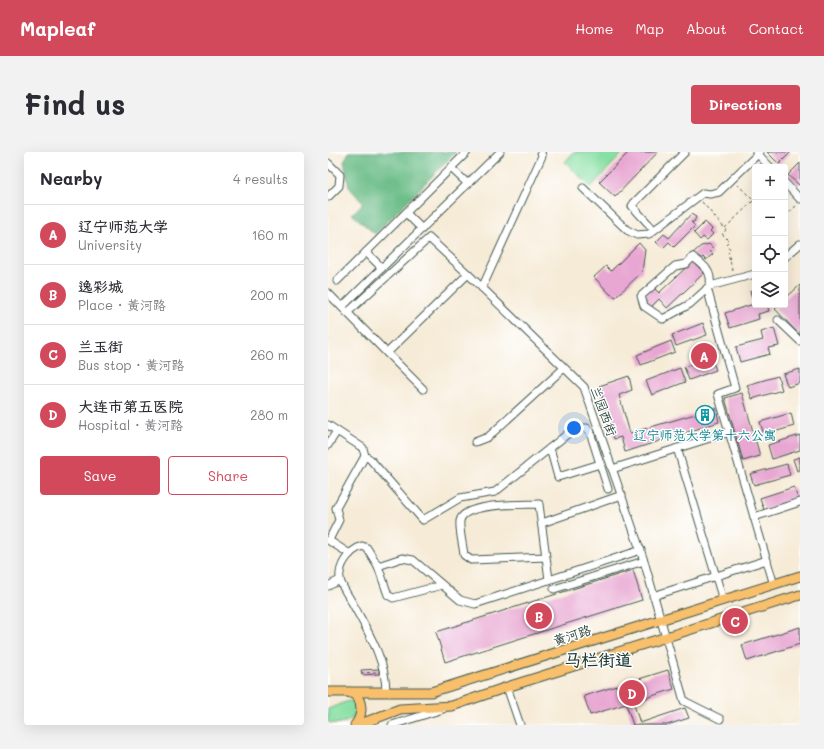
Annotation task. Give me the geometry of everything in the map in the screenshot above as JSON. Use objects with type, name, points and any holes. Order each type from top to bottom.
[{"type":"main road","name":"黄河路","points":[[328,692],[431,692],[800,576]]},
{"type":"main road","points":[[356,725],[407,708],[452,706],[507,687],[800,595]]},
{"type":"main road","points":[[328,698],[343,692],[357,696],[360,700],[360,716],[356,725]]},
{"type":"street","points":[[337,281],[467,152]]},
{"type":"street","points":[[344,310],[382,268],[500,152]]},
{"type":"street","points":[[482,288],[542,156],[541,152]]},
{"type":"street","points":[[654,230],[632,206],[685,152]]},
{"type":"street","points":[[583,188],[627,230],[637,235],[649,234],[703,193],[710,194],[719,192],[758,153],[767,164]]},
{"type":"street","points":[[328,163],[340,175],[339,186],[328,197]]},
{"type":"street","points":[[451,168],[468,184]]},
{"type":"street","points":[[788,186],[800,198]]},
{"type":"street","points":[[406,212],[422,229]]},
{"type":"street","name":"兰园西街","points":[[344,310],[429,238],[584,387],[644,561],[684,701],[720,720]]},
{"type":"street","points":[[788,254],[800,244]]},
{"type":"street","points":[[366,252],[382,268]]},
{"type":"street","points":[[752,275],[708,287],[690,304],[663,319],[644,306],[641,296],[675,266],[686,264],[693,257],[710,272],[711,277],[708,287],[735,388],[718,394],[774,585]]},
{"type":"street","points":[[387,353],[468,274]]},
{"type":"street","points":[[328,293],[423,389]]},
{"type":"street","points":[[778,320],[800,341]]},
{"type":"street","points":[[475,442],[488,437],[564,368]]},
{"type":"street","points":[[328,425],[363,448],[365,456],[336,508],[339,520],[328,540],[350,554]]},
{"type":"street","points":[[365,456],[370,459],[423,520],[460,498],[495,492],[574,428],[587,428],[608,489]]},
{"type":"street","points":[[328,446],[337,431]]},
{"type":"street","points":[[612,468],[729,432]]},
{"type":"street","points":[[550,448],[558,477],[600,464]]},
{"type":"street","points":[[677,448],[724,600]]},
{"type":"street","points":[[542,523],[622,495]]},
{"type":"street","points":[[754,517],[800,502]]},
{"type":"street","points":[[546,557],[471,560],[464,555],[460,520],[464,514],[478,507],[539,504],[542,523],[549,580]]},
{"type":"street","points":[[386,692],[386,676],[374,642],[340,580],[342,564],[350,554],[362,546],[367,548],[378,566],[388,595],[393,598],[442,585]]},
{"type":"street","points":[[378,566],[402,558],[413,560],[460,600],[475,604],[640,550]]},
{"type":"street","points":[[654,596],[767,560]]},
{"type":"street","points":[[554,589],[644,561]]},
{"type":"street","points":[[328,586],[340,580]]},
{"type":"street","points":[[507,687],[520,725]]},
{"type":"street","points":[[392,725],[452,706]]},
{"type":"street","points":[[376,725],[386,714]]},
{"type":"path","points":[[733,179],[753,200]]},
{"type":"path","points":[[698,197],[726,230],[722,234],[729,241],[726,244],[732,250],[728,253],[735,279]]},
{"type":"path","points":[[788,212],[800,198]]},
{"type":"path","points":[[724,228],[752,203]]},
{"type":"path","points":[[361,672],[379,672]]},
{"type":"green space","points":[[349,152],[456,152],[375,234],[352,214],[363,203],[349,187],[344,162]]},
{"type":"green space","points":[[574,152],[624,152],[591,187],[565,162]]},
{"type":"green space","points":[[348,701],[353,702],[357,709],[354,717],[341,723],[328,722],[328,709]]},
{"type":"building","points":[[629,152],[658,152],[615,197],[599,182]]},
{"type":"building","points":[[767,152],[791,152],[779,164]]},
{"type":"building","points":[[800,163],[799,185],[788,175]]},
{"type":"building","points":[[691,214],[696,217],[694,222],[691,222],[695,226],[674,247],[669,242],[663,248],[656,242],[664,234],[669,238]]},
{"type":"building","points":[[705,222],[712,229],[710,231],[713,234],[707,240],[703,237],[700,240],[694,233]]},
{"type":"building","points":[[639,243],[645,250],[642,272],[616,297],[610,294],[594,277],[606,266],[611,271]]},
{"type":"building","points":[[709,244],[713,248],[710,251],[713,254],[706,260],[703,257],[700,260],[693,253],[701,246]]},
{"type":"building","points":[[693,261],[704,273],[667,308],[659,299],[650,308],[641,299],[653,287],[659,293]]},
{"type":"building","points":[[800,285],[800,335],[775,309],[788,308],[788,296]]},
{"type":"building","points":[[752,305],[752,308],[768,308],[769,311],[758,314],[759,319],[730,328],[725,313]]},
{"type":"building","points":[[703,323],[707,335],[676,346],[672,335]]},
{"type":"building","points":[[774,328],[779,346],[768,348],[770,354],[740,362],[736,347],[763,340],[761,332]]},
{"type":"building","points":[[671,341],[675,352],[641,365],[637,355]]},
{"type":"building","points":[[711,357],[716,370],[689,380],[684,367]]},
{"type":"building","points":[[680,368],[685,382],[652,395],[646,381]]},
{"type":"building","points":[[800,369],[800,383],[788,387],[783,374]]},
{"type":"building","name":"辽宁师范大学第十六公寓","points":[[629,376],[632,390],[619,395],[630,433],[716,408],[719,422],[625,452],[621,437],[614,439],[599,386]]},
{"type":"building","points":[[778,376],[782,390],[752,399],[747,385]]},
{"type":"building","points":[[742,393],[760,456],[743,461],[725,398]]},
{"type":"building","points":[[791,413],[794,426],[764,435],[760,422]]},
{"type":"building","points":[[800,435],[800,450],[772,459],[768,445]]},
{"type":"building","points":[[800,457],[800,470],[797,471],[793,459]]},
{"type":"building","points":[[787,464],[790,475],[754,485],[750,474]]},
{"type":"building","points":[[794,487],[798,499],[764,510],[760,498]]},
{"type":"building","points":[[633,570],[642,600],[445,662],[436,632]]},
{"type":"building","points":[[800,627],[800,644],[747,661],[742,645]]},
{"type":"building","points":[[379,669],[379,674],[362,675],[361,670]]},
{"type":"building","points":[[668,670],[674,689],[633,702],[640,723],[685,708],[689,718],[667,725],[633,725],[626,704],[590,715],[584,696]]},
{"type":"place","name":"辽宁师范大学","points":[[704,356]]},
{"type":"place","name":"辽宁师范大学第十六公寓","points":[[705,415]]},
{"type":"place","name":"逸彩城","points":[[539,616]]},
{"type":"place","name":"兰玉街","points":[[735,621]]},
{"type":"place","name":"大连市第五医院","points":[[632,693]]},
{"type":"district","name":"马栏街道","points":[[598,660]]}]
